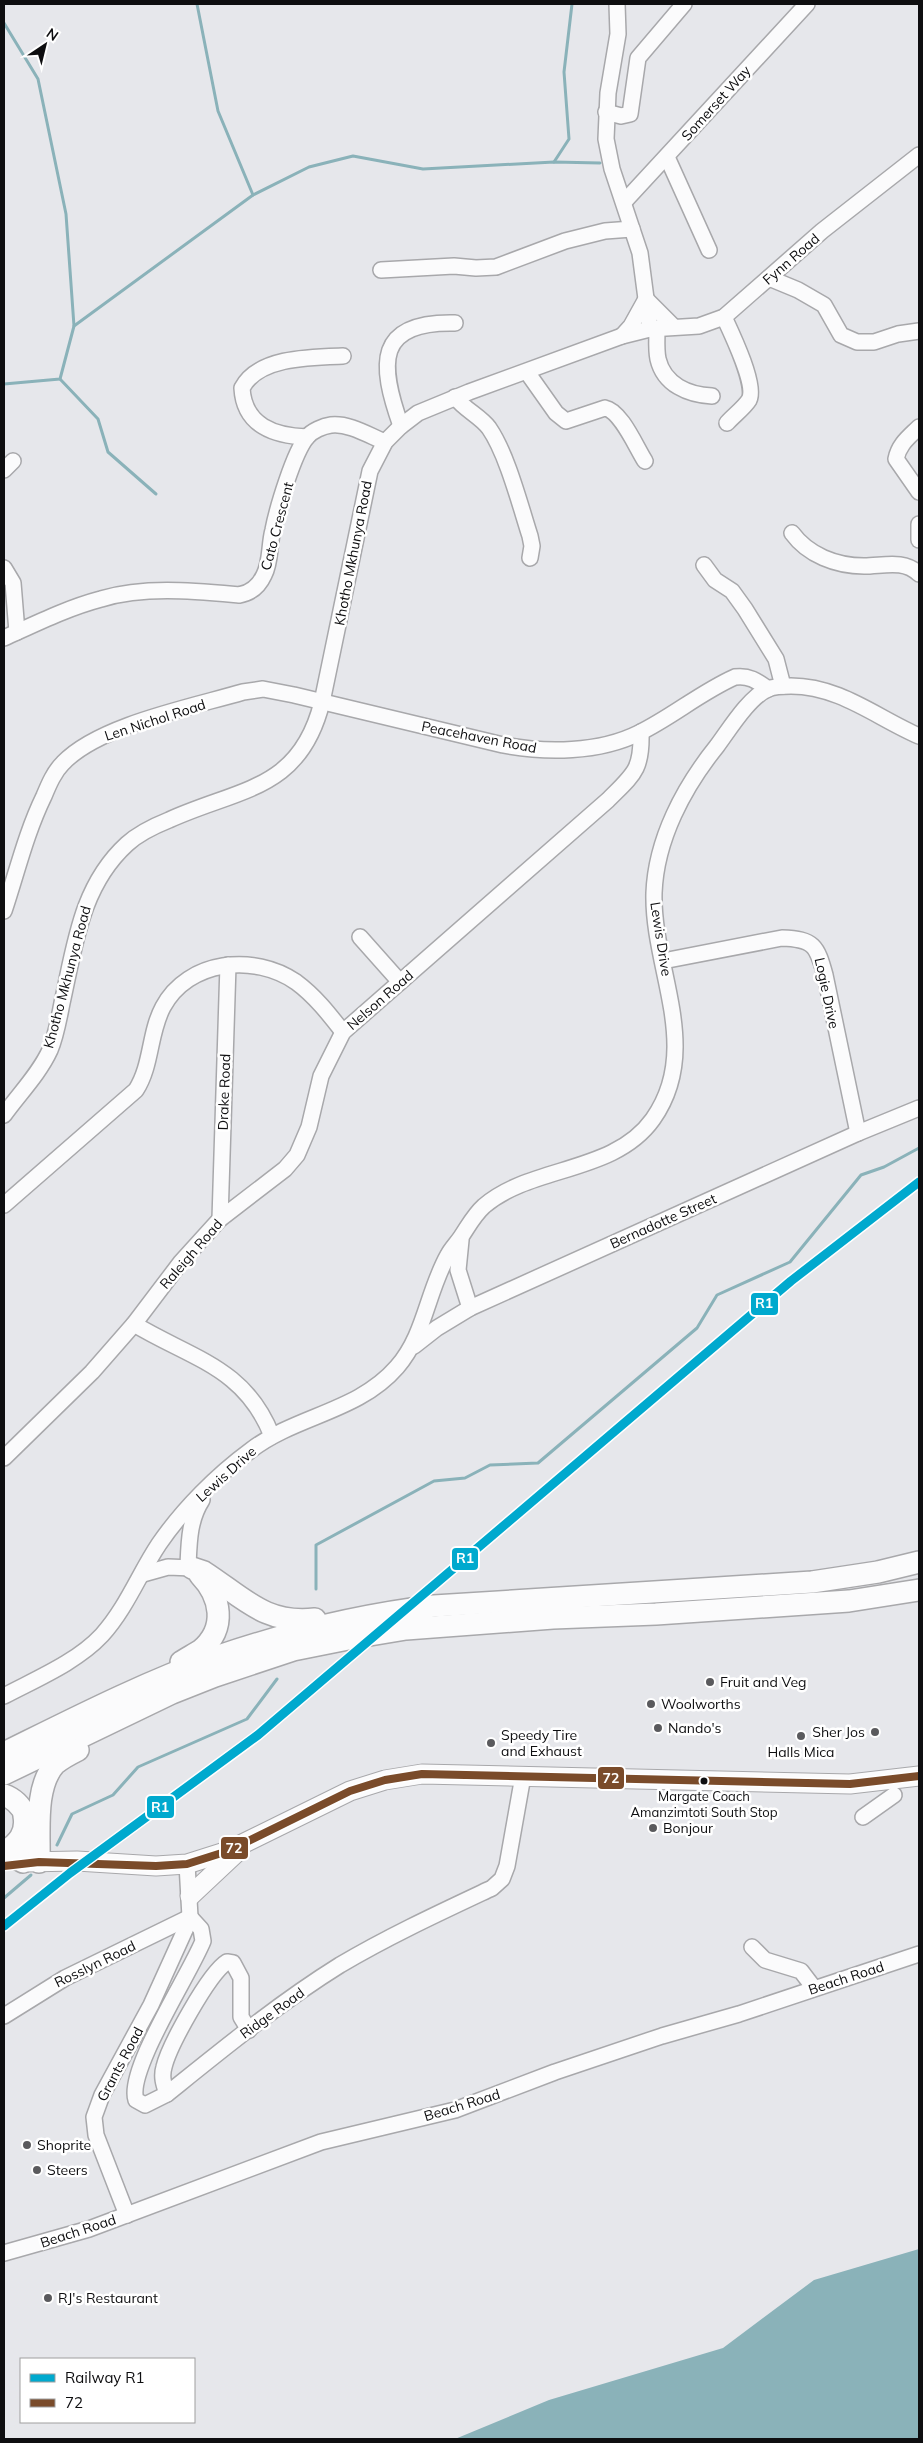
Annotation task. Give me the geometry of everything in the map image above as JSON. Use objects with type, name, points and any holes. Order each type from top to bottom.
[{"type":"highway","points":[[190,1567],[204,1572],[268,1615],[282,1619],[304,1620],[410,1609],[812,1582],[878,1572],[919,1562]]},
{"type":"highway","points":[[116,1700],[201,1649],[210,1640],[219,1621],[217,1598],[190,1567]]},
{"type":"highway","points":[[4,1774],[172,1693],[215,1676],[294,1650],[406,1629],[849,1601],[919,1590]]},
{"type":"highway","points":[[4,1753],[116,1700],[214,1658],[293,1633],[410,1609]]},
{"type":"highway","points":[[23,1860],[44,1786],[55,1765],[88,1744],[215,1676]]},
{"type":"highway","points":[[4,1795],[15,1801],[31,1829],[23,1860]]},
{"type":"main road","points":[[23,1860],[156,1866],[188,1864],[250,1840],[326,1801],[385,1780],[422,1774],[850,1784],[919,1776]]},
{"type":"main road","points":[[190,1896],[250,1840]]},
{"type":"street","points":[[617,4],[618,34],[606,112],[606,139],[640,253],[646,299],[658,360],[665,374],[686,392],[694,395],[712,396]]},
{"type":"street","points":[[606,112],[621,116],[630,114],[640,55],[654,42],[684,4]]},
{"type":"street","name":"Somerset Way","points":[[625,201],[807,4]]},
{"type":"street","name":"Fynn Road","points":[[653,329],[699,326],[724,317],[822,231],[919,156]]},
{"type":"street","points":[[667,157],[709,250]]},
{"type":"street","points":[[381,270],[454,266],[496,267],[565,241],[606,231],[632,229]]},
{"type":"street","points":[[768,278],[798,290],[824,305],[841,335],[857,342],[874,342],[898,334],[919,331]]},
{"type":"street","points":[[646,299],[674,327]]},
{"type":"street","points":[[622,336],[631,326],[646,299]]},
{"type":"street","points":[[724,317],[736,342],[751,389],[748,401],[726,422]]},
{"type":"street","points":[[401,426],[392,401],[388,382],[388,351],[391,343],[399,335],[417,326],[455,323]]},
{"type":"street","name":"Khotho Mkhunya Road","points":[[4,1115],[50,1050],[86,902],[102,872],[128,843],[147,830],[180,815],[249,791],[281,772],[309,739],[322,702],[361,503],[370,471],[385,442],[418,413],[455,397],[528,372],[622,336],[653,329]]},
{"type":"street","points":[[343,356],[290,360],[259,371],[247,379],[242,388],[251,416],[263,428],[291,437],[307,437],[318,429],[331,425],[352,428],[385,442]]},
{"type":"street","points":[[528,372],[556,413],[566,421],[605,408],[610,409],[621,421],[645,461]]},
{"type":"street","points":[[455,397],[464,408],[485,423],[500,448],[530,536],[532,546],[530,558]]},
{"type":"street","points":[[919,427],[903,443],[896,458],[919,492]]},
{"type":"street","name":"Cato Crescent","points":[[10,635],[102,599],[125,595],[188,590],[239,595],[248,594],[257,586],[265,573],[273,529],[280,505],[300,450],[307,437]]},
{"type":"street","points":[[919,524],[919,540]]},
{"type":"street","points":[[792,532],[800,543],[809,550],[829,560],[861,566],[908,566],[919,574]]},
{"type":"street","points":[[704,566],[716,580],[732,591],[776,659],[775,688],[822,689],[843,697],[896,726],[919,736]]},
{"type":"street","points":[[4,568],[13,583],[10,635]]},
{"type":"street","name":"Peacehaven Road","points":[[322,702],[504,745],[537,750],[605,744],[641,732],[735,677],[744,676],[775,688]]},
{"type":"street","name":"Lewis Drive","points":[[4,1696],[89,1647],[115,1620],[144,1574],[157,1547],[171,1527],[235,1462],[272,1436],[359,1399],[379,1386],[414,1346],[427,1304],[448,1254],[461,1238],[470,1222],[486,1204],[516,1187],[602,1158],[640,1133],[652,1121],[670,1085],[676,1058],[674,1013],[663,961],[654,894],[659,854],[670,823],[683,796],[705,760],[751,703],[775,688]]},
{"type":"street","name":"Len Nichol Road","points":[[4,911],[34,815],[52,778],[63,763],[77,751],[120,729],[254,690],[294,695],[322,702]]},
{"type":"street","name":"Nelson Road","points":[[4,1205],[136,1090],[144,1078],[156,1023],[162,1009],[174,992],[199,972],[228,965],[262,967],[280,973],[296,982],[319,1002],[343,1032],[608,800],[630,778],[637,769],[641,756],[641,732]]},
{"type":"street","points":[[360,937],[400,982]]},
{"type":"street","name":"Logie Drive","points":[[663,961],[782,938],[796,938],[811,943],[818,950],[825,974],[858,1133]]},
{"type":"street","name":"Drake Road","points":[[220,1219],[228,965]]},
{"type":"street","name":"Raleigh Road","points":[[4,1458],[92,1372],[134,1324],[181,1262],[220,1219],[285,1169],[297,1155],[309,1127],[321,1076],[343,1032]]},
{"type":"street","name":"Bernadotte Street","points":[[414,1346],[437,1328],[470,1308],[858,1133],[919,1108]]},
{"type":"street","name":"Lewis Drive","points":[[461,1238],[458,1270],[470,1308]]},
{"type":"street","points":[[134,1324],[166,1343],[220,1369],[240,1385],[264,1418],[272,1436]]},
{"type":"street","points":[[144,1574],[168,1567],[190,1567],[190,1531],[194,1515],[216,1480]]},
{"type":"street","name":"Ridge Road","points":[[190,1917],[201,1929],[203,1941],[163,2019],[135,2082],[135,2095],[141,2104],[151,2104],[167,2094],[285,2002],[341,1965],[407,1929],[492,1888],[502,1879],[507,1866],[523,1776]]},
{"type":"street","points":[[862,1817],[894,1795]]},
{"type":"street","points":[[188,1864],[190,1917]]},
{"type":"street","name":"Rosslyn Road","points":[[4,2016],[65,1978],[190,1917]]},
{"type":"street","name":"Grants Road","points":[[127,2214],[96,2135],[94,2117],[102,2096],[173,1957],[190,1917]]},
{"type":"street","points":[[159,1933],[170,1941],[173,1957]]},
{"type":"street","points":[[752,1947],[765,1960],[801,1971],[814,1988]]},
{"type":"street","name":"Beach Road","points":[[4,2253],[89,2229],[321,2142],[456,2110],[555,2072],[919,1954]]},
{"type":"street","points":[[167,2094],[162,2076],[168,2056],[205,1988],[219,1968],[227,1962],[233,1964],[241,1978],[240,2012],[249,2030]]},
{"type":"water","points":[[919,2249],[919,2439],[455,2439],[549,2400],[723,2348],[814,2280]]},
{"type":"waterway","points":[[197,4],[218,111],[253,195]]},
{"type":"waterway","points":[[554,162],[569,139],[564,72],[572,4]]},
{"type":"waterway","points":[[4,23],[38,79],[66,214],[74,326]]},
{"type":"waterway","points":[[4,384],[60,379],[74,326],[253,195],[309,167],[353,156],[423,169],[554,162],[600,163]]},
{"type":"waterway","points":[[60,379],[98,419],[108,452],[156,494]]},
{"type":"waterway","points":[[316,1589],[316,1545],[434,1481],[465,1478],[490,1465],[538,1463],[697,1328],[717,1295],[790,1262],[861,1175],[884,1167],[919,1148]]},
{"type":"waterway","points":[[57,1845],[72,1814],[113,1795],[138,1767],[247,1719],[277,1679]]},
{"type":"waterway","points":[[4,1898],[31,1875]]},
{"type":"rail line","name":"R1","points":[[4,1926],[70,1873],[258,1735],[791,1281],[919,1182]]},
{"type":"transit line","name":"72","points":[[4,1866],[39,1862],[156,1866],[187,1864],[228,1851],[350,1791],[385,1780],[422,1774],[850,1784],[919,1776]]},
{"type":"place","name":"Fruit and Veg","points":[[710,1682]]},
{"type":"place","name":"Woolworths","points":[[651,1704]]},
{"type":"place","name":"Nando's","points":[[658,1728]]},
{"type":"place","name":"Sher Jos","points":[[875,1732]]},
{"type":"place","name":"Halls Mica","points":[[801,1736]]},
{"type":"place","name":"Speedy Tire and Exhaust","points":[[491,1743]]},
{"type":"place","name":"Margate Coach Amanzimtoti South Stop","points":[[704,1781]]},
{"type":"place","name":"Bonjour","points":[[653,1828]]},
{"type":"place","name":"Shoprite","points":[[27,2145]]},
{"type":"place","name":"Steers","points":[[37,2170]]},
{"type":"place","name":"RJ's Restaurant","points":[[48,2298]]}]
